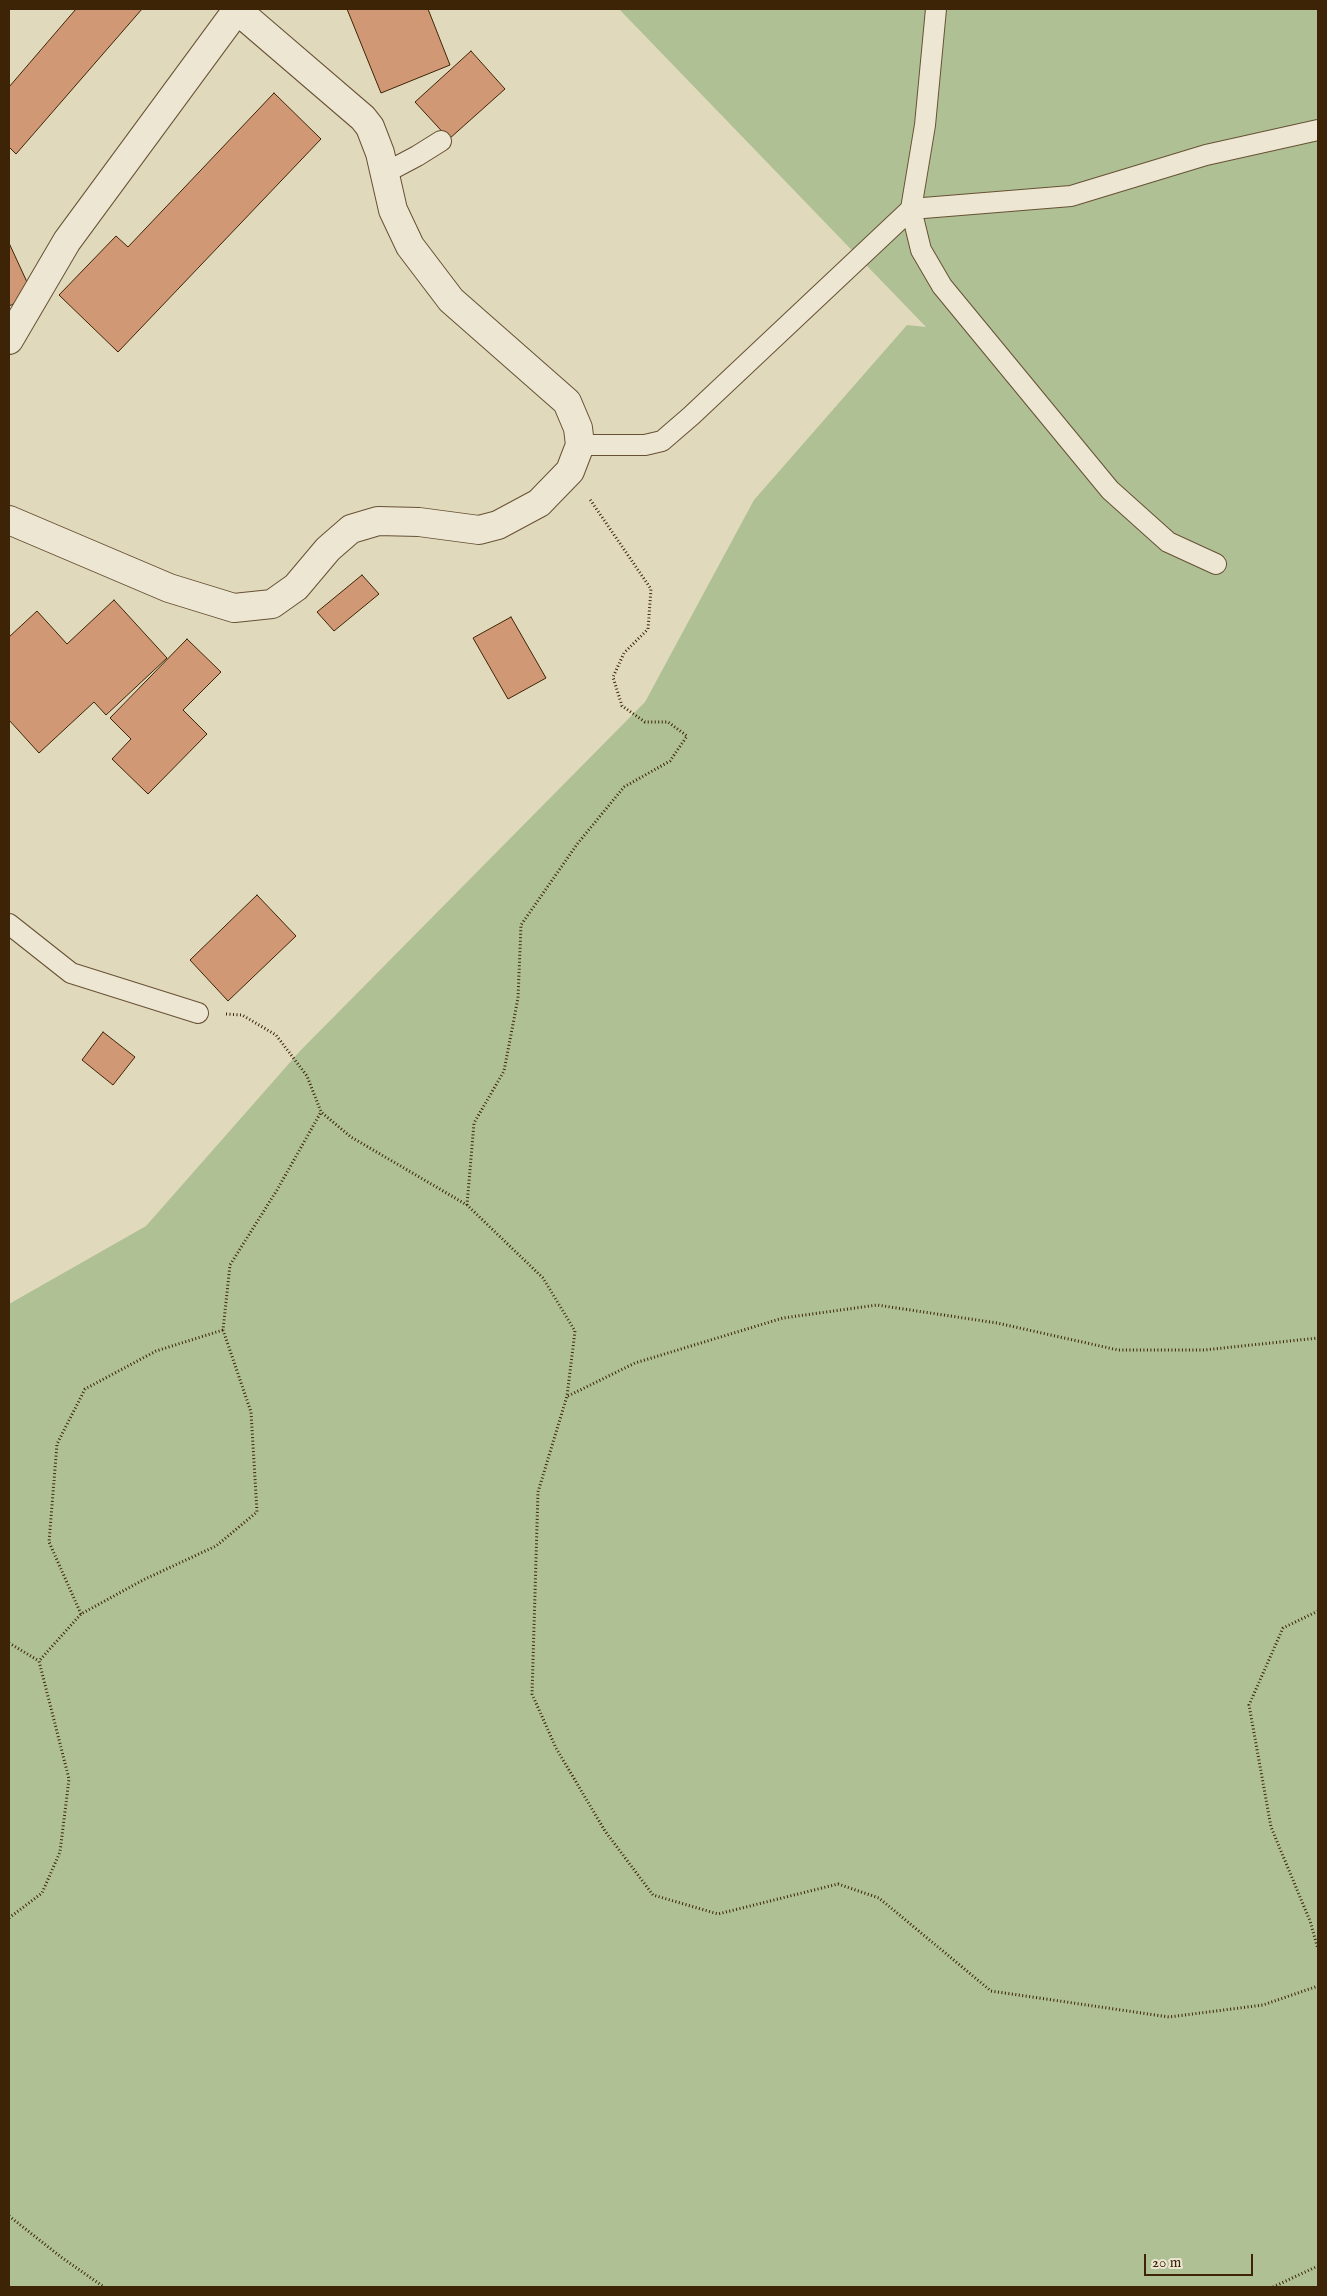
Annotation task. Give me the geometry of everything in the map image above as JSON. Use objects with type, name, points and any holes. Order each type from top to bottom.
[{"type":"street","points":[[9,340],[67,241],[237,9],[363,118],[375,136],[392,210],[410,246],[451,300],[567,402],[578,428],[580,445],[570,471],[539,503],[498,525],[479,530],[419,522],[378,521],[352,529],[328,550],[296,587],[272,604],[234,608],[168,588],[9,520]]},
{"type":"lane","points":[[936,9],[926,125],[911,209],[921,250],[942,286],[1110,490],[1168,542],[1216,564]]},
{"type":"lane","points":[[580,445],[645,445],[662,441],[911,209],[1071,196],[1206,155],[1318,130]]},
{"type":"lane","points":[[383,174],[441,141]]},
{"type":"lane","points":[[9,924],[71,973],[198,1013]]},
{"type":"path","points":[[467,1205],[474,1123],[504,1071],[518,998],[521,925],[578,843],[624,787],[670,761],[687,736],[668,722],[645,722],[622,706],[613,677],[624,653],[648,628],[651,589],[570,471]]},
{"type":"path","points":[[198,1013],[242,1015],[276,1035],[307,1076],[322,1112],[351,1137],[467,1205],[543,1278],[575,1331],[567,1396],[538,1492],[532,1694],[556,1748],[605,1831],[654,1895],[718,1914],[838,1884],[878,1898],[991,1991],[1169,2017],[1263,2005],[1318,1986]]},
{"type":"path","points":[[40,1661],[81,1614],[144,1580],[216,1546],[257,1512],[250,1412],[224,1330],[230,1265],[278,1190],[322,1112]]},
{"type":"path","points":[[567,1396],[635,1363],[783,1318],[876,1305],[997,1323],[1118,1350],[1204,1350],[1318,1338]]},
{"type":"path","points":[[81,1614],[49,1542],[57,1444],[81,1396],[85,1389],[156,1351],[224,1330]]},
{"type":"path","points":[[1318,1611],[1283,1628],[1249,1705],[1272,1827],[1310,1921],[1318,1949]]},
{"type":"path","points":[[9,1643],[40,1661],[69,1779],[60,1852],[42,1893],[9,1918]]},
{"type":"path","points":[[9,2216],[104,2287]]},
{"type":"path","points":[[1273,2287],[1318,2266]]},
{"type":"green space","points":[[619,9],[1318,9],[1318,2287],[9,2287],[9,1304],[146,1226],[300,1051],[645,702],[754,500],[907,325],[926,327]]},
{"type":"building","points":[[76,9],[142,9],[16,154],[9,147],[9,87]]},
{"type":"building","points":[[347,9],[428,9],[450,65],[381,93]]},
{"type":"building","points":[[471,51],[505,89],[449,139],[415,102]]},
{"type":"building","points":[[274,93],[321,139],[118,352],[59,295],[116,236],[128,247]]},
{"type":"building","points":[[9,243],[33,295],[9,306]]},
{"type":"building","points":[[362,575],[379,594],[334,631],[317,612]]},
{"type":"building","points":[[114,600],[167,658],[106,715],[94,702],[39,753],[9,720],[9,637],[37,611],[67,644]]},
{"type":"building","points":[[511,617],[546,678],[508,699],[473,638]]},
{"type":"building","points":[[187,639],[221,672],[183,710],[207,734],[148,794],[112,759],[131,739],[110,718]]},
{"type":"building","points":[[257,895],[296,936],[228,1001],[190,960]]},
{"type":"building","points":[[103,1032],[135,1057],[113,1085],[82,1060]]}]
